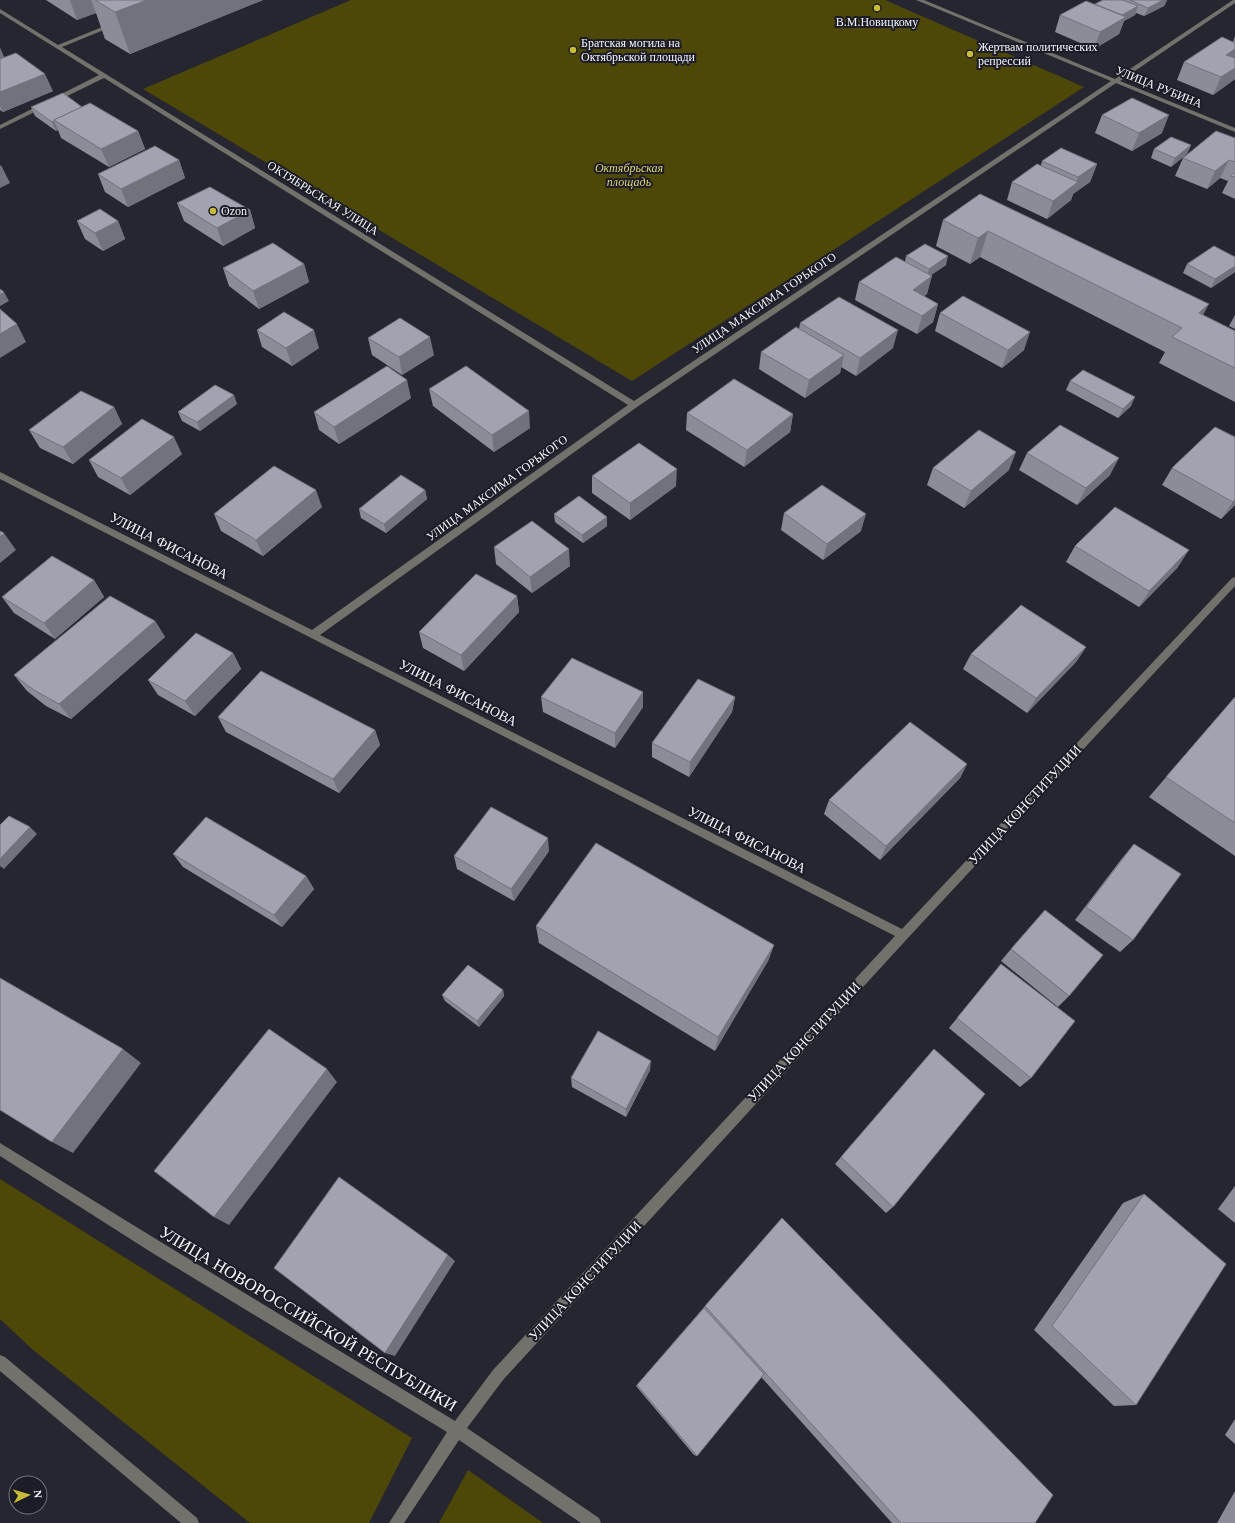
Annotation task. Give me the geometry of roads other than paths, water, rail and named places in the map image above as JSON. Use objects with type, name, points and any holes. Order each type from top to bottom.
[{"type":"street","name":"УЛИЦА РУБИНА","points":[[919,0],[1235,130]]},
{"type":"street","name":"УЛИЦА МАКСИМА ГОРЬКОГО","points":[[313,636],[634,405],[1235,1]]},
{"type":"street","name":"ОКТЯБРЬСКАЯ УЛИЦА","points":[[0,10],[57,47],[105,75],[634,405]]},
{"type":"street","points":[[57,47],[120,22]]},
{"type":"street","points":[[0,127],[105,75]]},
{"type":"street","name":"УЛИЦА ФИСАНОВА","points":[[0,475],[313,636],[904,935]]},
{"type":"street","name":"УЛИЦА КОНСТИТУЦИИ","points":[[396,1523],[457,1430],[498,1375],[904,935],[1235,580]]},
{"type":"street","name":"УЛИЦА НОВОРОССИЙСКОЙ РЕСПУБЛИКИ","points":[[0,1149],[166,1254],[457,1430],[594,1523]]},
{"type":"street","points":[[0,1362],[192,1523]]},
{"type":"place","name":"В.М.Новицкому","points":[[877,8]]},
{"type":"place","name":"Братская могила на Октябрьской площади","points":[[573,50]]},
{"type":"place","name":"Жертвам политических репрессий","points":[[970,54]]},
{"type":"place","name":"Ozon","points":[[213,211]]},
{"type":"park label","name":"Октябрьская площадь","points":[[629,175]]}]
